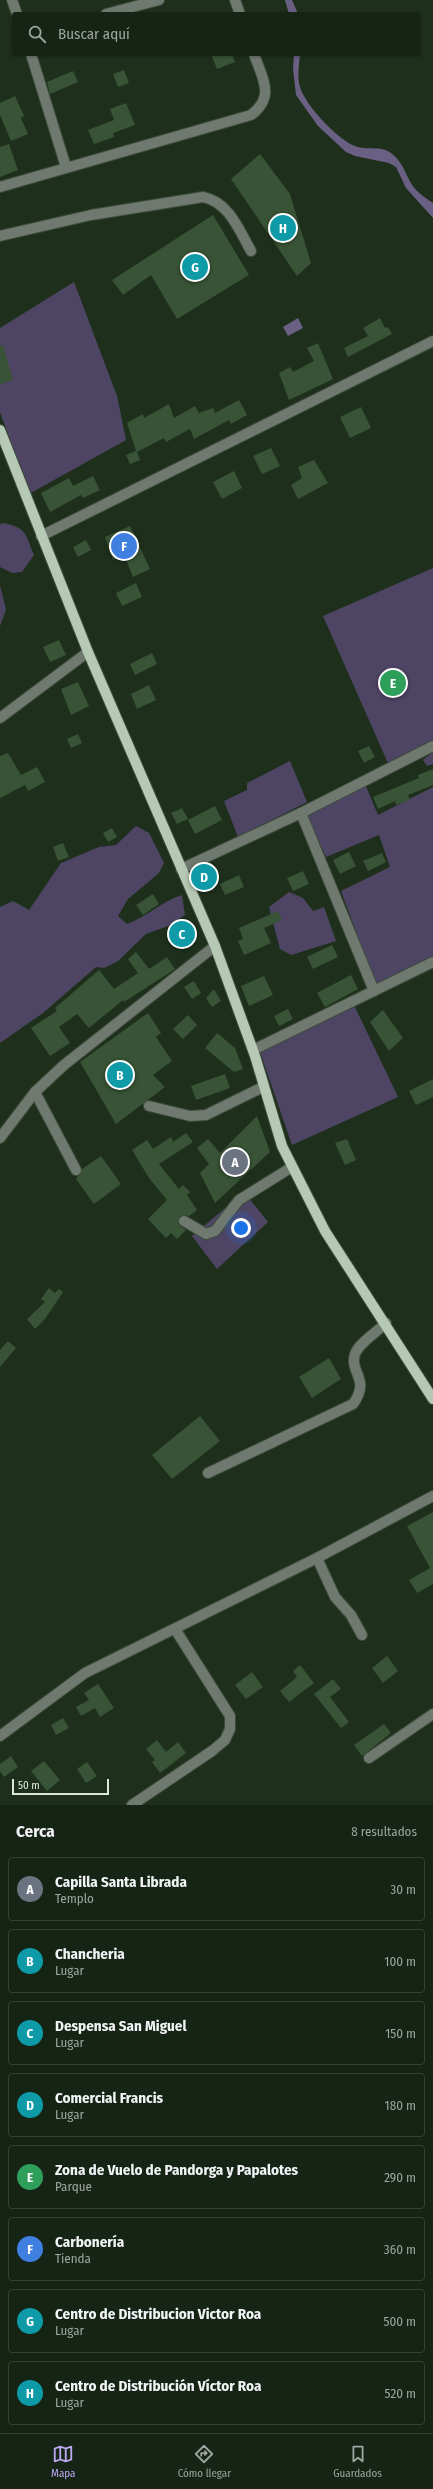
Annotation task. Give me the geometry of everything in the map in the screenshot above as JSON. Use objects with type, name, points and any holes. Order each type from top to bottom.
[{"type":"main road","points":[[0,430],[88,652],[215,946],[253,1050],[282,1146],[325,1231],[430,1387],[433,1399]]},
{"type":"street","points":[[12,0],[17,12]]},
{"type":"street","points":[[114,12],[159,0]]},
{"type":"street","points":[[235,0],[239,12]]},
{"type":"street","points":[[32,56],[66,167]]},
{"type":"street","points":[[0,187],[251,115],[260,108],[265,98],[266,88],[255,56]]},
{"type":"street","points":[[0,236],[91,215],[202,198],[214,199],[224,206],[252,251]]},
{"type":"street","points":[[41,536],[433,341]]},
{"type":"street","points":[[0,718],[88,652]]},
{"type":"street","points":[[181,869],[301,813],[433,746]]},
{"type":"street","points":[[301,813],[374,991]]},
{"type":"street","points":[[0,1138],[35,1092],[64,1065],[215,946]]},
{"type":"street","points":[[253,1050],[433,962]]},
{"type":"street","points":[[149,1106],[190,1116],[206,1115],[263,1087]]},
{"type":"street","points":[[35,1092],[76,1170]]},
{"type":"street","points":[[184,1221],[206,1234],[215,1230],[239,1200],[292,1167]]},
{"type":"street","points":[[208,1473],[353,1404],[360,1394],[360,1384],[355,1364],[356,1352],[386,1323]]},
{"type":"street","points":[[0,1736],[85,1673],[317,1558],[433,1496]]},
{"type":"street","points":[[317,1558],[335,1597],[351,1615],[362,1636]]},
{"type":"street","points":[[132,1805],[212,1751],[225,1740],[230,1729],[230,1716],[174,1629]]},
{"type":"street","points":[[369,1758],[433,1714]]},
{"type":"shaded area","points":[[285,0],[292,0],[297,12],[288,12]]},
{"type":"shaded area","points":[[294,56],[300,56],[298,75],[300,87],[308,103],[315,112],[340,137],[355,146],[382,149],[391,153],[400,162],[416,190],[433,203],[433,218],[406,188],[396,167],[389,163],[355,156],[346,152],[318,126],[296,95],[293,69]]},
{"type":"shaded area","points":[[74,282],[117,396],[126,440],[29,494],[0,412],[0,328]]},
{"type":"shaded area","points":[[298,318],[303,328],[288,336],[283,327]]},
{"type":"shaded area","points":[[2,523],[17,527],[27,537],[34,555],[22,572],[12,573],[0,567],[0,525]]},
{"type":"shaded area","points":[[433,568],[433,749],[391,770],[323,616]]},
{"type":"shaded area","points":[[0,585],[6,610],[0,626]]},
{"type":"shaded area","points":[[433,752],[433,764],[427,766],[423,760]]},
{"type":"shaded area","points":[[290,761],[307,802],[238,837],[224,801],[247,790],[247,783]]},
{"type":"shaded area","points":[[366,786],[378,815],[433,787],[433,957],[376,985],[341,891],[390,867],[379,835],[326,857],[306,813]]},
{"type":"shaded area","points":[[136,826],[149,833],[164,863],[159,873],[128,899],[118,916],[127,924],[168,901],[182,895],[185,915],[168,926],[146,934],[118,961],[104,968],[96,967],[43,1013],[0,1043],[0,907],[13,901],[29,910],[61,863],[99,847],[116,845]]},
{"type":"shaded area","points":[[289,892],[303,898],[313,911],[324,907],[336,941],[291,955],[280,949],[269,907]]},
{"type":"shaded area","points":[[354,1005],[398,1097],[292,1145],[260,1052]]},
{"type":"shaded area","points":[[244,1192],[268,1222],[217,1269],[192,1236]]},
{"type":"building","points":[[212,56],[233,56],[235,62],[217,69]]},
{"type":"building","points":[[124,70],[129,83],[118,87],[113,74]]},
{"type":"building","points":[[73,71],[78,82],[50,94],[47,82]]},
{"type":"building","points":[[15,96],[24,116],[21,118],[28,134],[11,141],[0,115],[0,103]]},
{"type":"building","points":[[126,103],[135,125],[113,133],[114,137],[94,144],[88,130],[114,120],[110,109]]},
{"type":"building","points":[[9,144],[18,170],[0,177],[0,147]]},
{"type":"building","points":[[260,154],[290,194],[311,263],[297,276],[231,179]]},
{"type":"building","points":[[213,215],[249,275],[177,319],[151,275],[123,295],[112,280]]},
{"type":"building","points":[[380,318],[385,328],[388,327],[392,334],[348,357],[344,348],[368,336],[363,328]]},
{"type":"building","points":[[318,343],[333,379],[289,400],[279,373],[290,367],[293,372],[314,361],[307,348]]},
{"type":"building","points":[[3,345],[13,380],[0,384],[0,346]]},
{"type":"building","points":[[239,400],[247,415],[231,424],[229,420],[194,439],[190,429],[166,442],[164,438],[137,452],[140,460],[130,464],[126,455],[136,451],[127,423],[143,414],[144,418],[169,404],[174,418],[195,406],[199,413],[213,408],[215,413]]},
{"type":"building","points":[[361,407],[371,428],[350,438],[340,417]]},
{"type":"building","points":[[271,448],[280,466],[262,474],[253,456]]},
{"type":"building","points":[[314,460],[328,483],[298,499],[291,485],[302,478],[298,467]]},
{"type":"building","points":[[234,471],[242,488],[222,499],[213,482]]},
{"type":"building","points":[[93,476],[100,490],[83,498],[81,495],[50,512],[41,493],[69,478],[73,486]]},
{"type":"building","points":[[130,526],[150,569],[133,577],[124,555],[113,560],[105,537]]},
{"type":"building","points":[[86,540],[91,550],[78,557],[73,547]]},
{"type":"building","points":[[136,583],[142,597],[122,606],[116,593]]},
{"type":"building","points":[[59,640],[66,655],[50,662],[43,647]]},
{"type":"building","points":[[152,653],[157,664],[135,675],[130,664]]},
{"type":"building","points":[[78,682],[89,706],[71,715],[61,689]]},
{"type":"building","points":[[149,685],[156,700],[137,709],[131,694]]},
{"type":"building","points":[[78,734],[82,743],[71,748],[67,739]]},
{"type":"building","points":[[369,746],[375,757],[364,763],[358,751]]},
{"type":"building","points":[[8,753],[21,775],[37,767],[45,782],[28,791],[25,785],[0,798],[0,756]]},
{"type":"building","points":[[433,769],[433,785],[408,795],[410,800],[396,805],[395,801],[378,809],[373,797],[419,778],[418,775]]},
{"type":"building","points":[[215,806],[222,820],[195,834],[188,820]]},
{"type":"building","points":[[182,808],[188,819],[177,824],[171,813]]},
{"type":"building","points":[[112,828],[117,837],[108,842],[103,833]]},
{"type":"building","points":[[63,843],[69,857],[58,861],[53,847]]},
{"type":"building","points":[[349,852],[356,866],[340,874],[333,860]]},
{"type":"building","points":[[382,853],[386,862],[368,871],[363,861]]},
{"type":"building","points":[[204,865],[215,884],[206,891],[194,870]]},
{"type":"building","points":[[303,871],[309,884],[293,891],[287,878]]},
{"type":"building","points":[[239,875],[244,887],[225,895],[220,884]]},
{"type":"building","points":[[153,894],[159,904],[143,915],[136,905]]},
{"type":"building","points":[[278,911],[282,920],[264,928],[271,943],[244,955],[238,941],[243,939],[239,928]]},
{"type":"building","points":[[332,945],[338,957],[313,969],[307,957]]},
{"type":"building","points":[[136,952],[149,969],[167,957],[175,969],[124,1002],[123,1000],[89,1028],[77,1014],[59,1027],[70,1043],[50,1056],[31,1028],[57,1011],[55,1008],[99,970],[114,989],[138,973],[128,959]]},
{"type":"building","points":[[351,975],[358,989],[325,1007],[317,993]]},
{"type":"building","points":[[264,976],[273,995],[249,1006],[241,986]]},
{"type":"building","points":[[194,981],[201,993],[192,999],[184,987]]},
{"type":"building","points":[[214,989],[221,1001],[212,1007],[206,998]]},
{"type":"building","points":[[288,1009],[293,1019],[279,1026],[274,1016]]},
{"type":"building","points":[[383,1010],[403,1038],[389,1051],[370,1022]]},
{"type":"building","points":[[148,1013],[161,1033],[156,1037],[172,1061],[153,1075],[165,1087],[116,1124],[80,1062]]},
{"type":"building","points":[[188,1015],[197,1025],[183,1039],[173,1029]]},
{"type":"building","points":[[217,1033],[235,1048],[243,1069],[234,1072],[205,1048]]},
{"type":"building","points":[[225,1074],[230,1088],[196,1100],[191,1086]]},
{"type":"building","points":[[433,1079],[433,1097],[416,1105],[409,1091]]},
{"type":"building","points":[[257,1116],[270,1152],[215,1203],[200,1173],[209,1164],[197,1148],[208,1139],[220,1153]]},
{"type":"building","points":[[186,1133],[193,1142],[159,1164],[179,1189],[183,1185],[190,1192],[187,1195],[197,1210],[189,1216],[184,1215],[179,1217],[179,1225],[186,1230],[177,1239],[171,1233],[166,1238],[148,1219],[167,1200],[149,1178],[132,1150],[147,1140],[153,1149],[171,1137],[173,1142]]},
{"type":"building","points":[[347,1139],[356,1160],[345,1165],[335,1143]]},
{"type":"building","points":[[101,1156],[121,1184],[94,1204],[76,1179],[82,1169]]},
{"type":"building","points":[[49,1288],[55,1293],[59,1289],[63,1292],[45,1319],[35,1329],[27,1319],[45,1302],[41,1299]]},
{"type":"building","points":[[8,1341],[16,1348],[0,1367],[0,1350]]},
{"type":"building","points":[[329,1358],[341,1379],[312,1398],[299,1377]]},
{"type":"building","points":[[200,1416],[220,1441],[172,1479],[152,1455]]},
{"type":"building","points":[[433,1512],[433,1584],[417,1593],[409,1580],[430,1568],[407,1526]]},
{"type":"building","points":[[387,1656],[398,1671],[383,1683],[372,1668]]},
{"type":"building","points":[[300,1665],[314,1683],[289,1702],[280,1691],[297,1677],[293,1671]]},
{"type":"building","points":[[252,1672],[263,1687],[246,1699],[235,1685]]},
{"type":"building","points":[[333,1679],[341,1689],[330,1697],[349,1722],[341,1728],[314,1694]]},
{"type":"building","points":[[98,1684],[114,1708],[100,1717],[95,1708],[81,1716],[76,1707],[89,1700],[84,1693]]},
{"type":"building","points":[[63,1718],[69,1728],[56,1735],[51,1725]]},
{"type":"building","points":[[384,1724],[391,1733],[362,1756],[354,1745]]},
{"type":"building","points":[[157,1740],[166,1752],[178,1742],[186,1753],[160,1773],[152,1762],[155,1760],[146,1749]]},
{"type":"building","points":[[11,1756],[18,1767],[4,1777],[0,1771],[0,1764]]},
{"type":"building","points":[[44,1761],[60,1780],[47,1791],[31,1771]]},
{"type":"building","points":[[87,1762],[97,1776],[86,1783],[77,1769]]},
{"type":"place","name":"Centro de Distribución Víctor Roa","points":[[283,228]]},
{"type":"place","name":"Centro de Distribucion Victor Roa","points":[[195,267]]},
{"type":"place","name":"Carbonería","points":[[124,546]]},
{"type":"place","name":"Zona de Vuelo de Pandorga y Papalotes","points":[[393,683]]},
{"type":"place","name":"Comercial Francis","points":[[204,877]]},
{"type":"place","name":"Despensa San Miguel","points":[[182,934]]},
{"type":"place","name":"Chancheria","points":[[120,1075]]},
{"type":"place","name":"Capilla Santa Librada","points":[[235,1162]]}]
